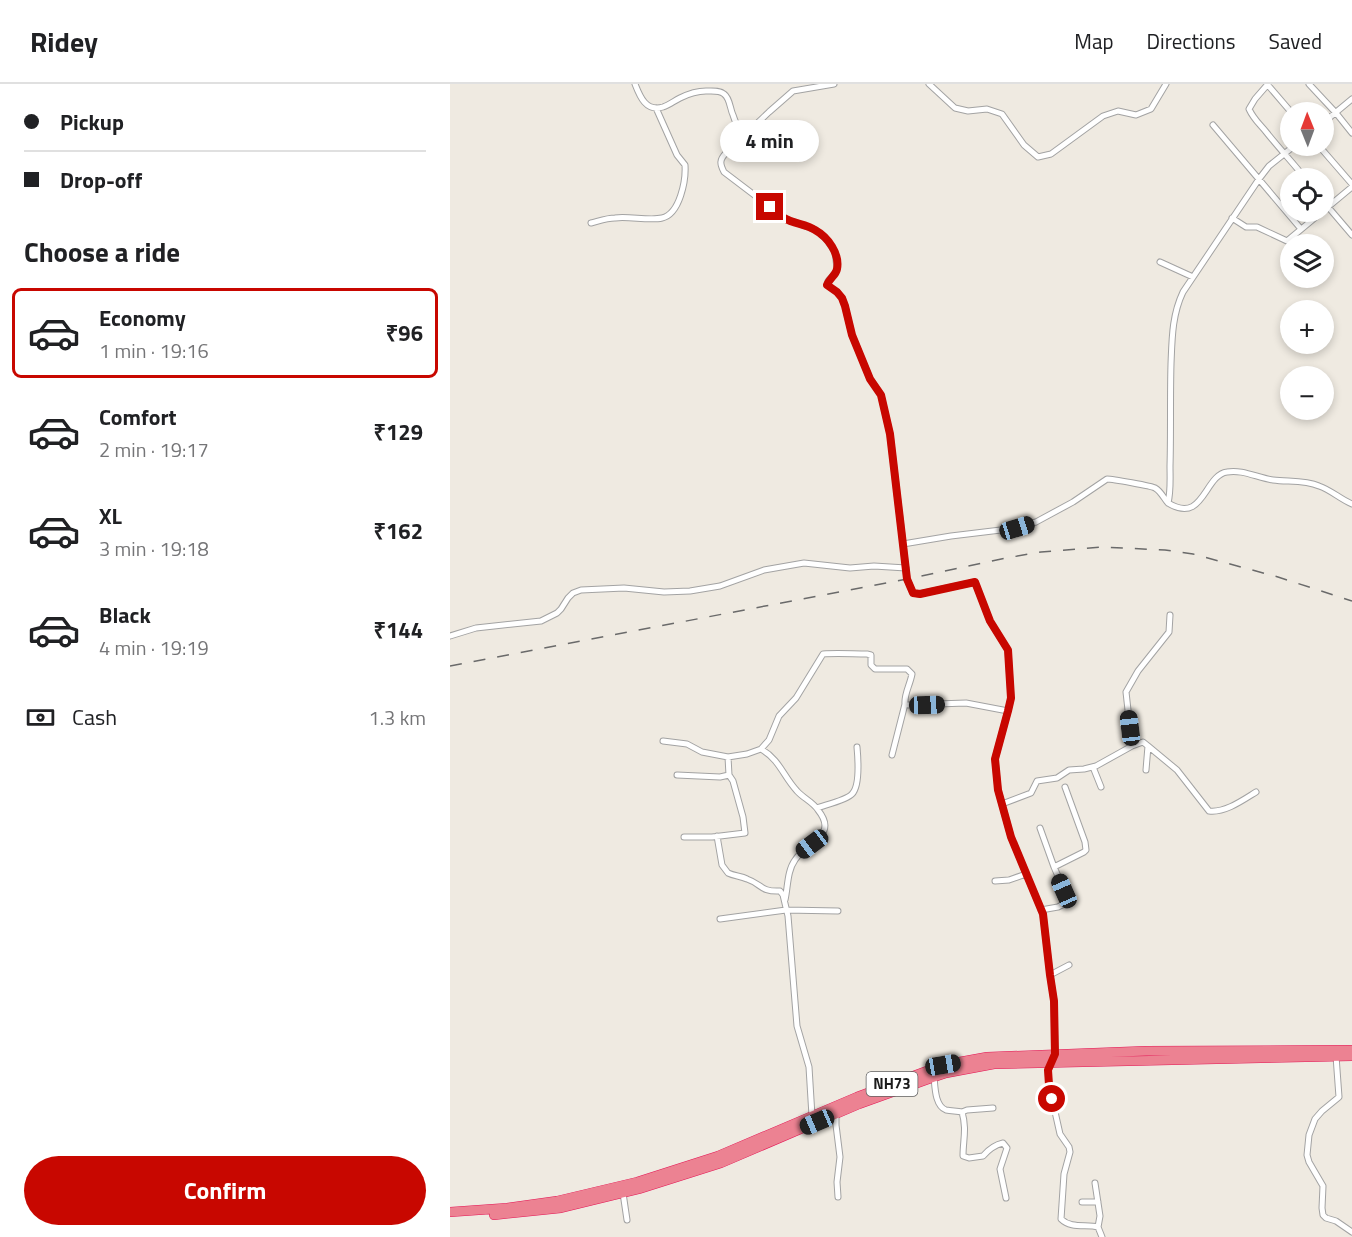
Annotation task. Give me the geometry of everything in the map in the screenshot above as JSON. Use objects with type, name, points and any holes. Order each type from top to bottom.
[{"type":"highway","name":"NH73","points":[[450,1217],[561,1208],[639,1189],[721,1163],[859,1104],[934,1077],[994,1064],[1146,1051],[1352,1050]]},
{"type":"highway","name":"NH73","points":[[450,1212],[507,1208],[557,1201],[637,1182],[718,1156],[857,1097],[943,1065],[987,1056],[1053,1058],[1352,1056]]},
{"type":"street","points":[[635,84],[644,103],[656,108],[693,93],[723,92],[727,96],[736,124],[744,135]]},
{"type":"street","points":[[834,84],[793,91],[721,158],[720,166],[724,172],[786,219],[816,230],[835,252],[837,268],[827,285],[842,298],[852,335],[870,379],[881,395],[890,434],[909,586],[915,594],[975,582],[990,621],[1008,650],[1011,698],[995,759],[998,790],[1011,837],[1043,914],[1054,1001],[1053,1058],[1048,1070],[1060,1134],[1070,1152],[1064,1174],[1061,1219],[1064,1223],[1071,1225],[1098,1227]]},
{"type":"street","points":[[929,84],[955,108],[968,111],[987,109],[1002,114],[1024,145],[1038,157],[1051,154],[1103,116],[1118,111],[1136,115],[1151,109],[1166,84]]},
{"type":"street","points":[[1280,148],[1254,119],[1249,109],[1267,84],[1282,102]]},
{"type":"street","points":[[1309,84],[1352,133]]},
{"type":"street","points":[[1336,113],[1352,99]]},
{"type":"street","points":[[591,223],[615,218],[663,218],[671,213],[682,193],[686,177],[685,165],[677,155],[656,108]]},
{"type":"street","points":[[1213,124],[1301,229]]},
{"type":"street","points":[[1168,503],[1172,339],[1177,303],[1259,178],[1281,156]]},
{"type":"street","points":[[1287,156],[1297,168]]},
{"type":"street","points":[[1327,156],[1352,185],[1334,202]]},
{"type":"street","points":[[1334,214],[1352,234]]},
{"type":"street","points":[[1232,218],[1246,227],[1257,227],[1287,241],[1310,222]]},
{"type":"street","points":[[1160,262],[1193,277]]},
{"type":"street","points":[[903,544],[1009,529],[1036,522],[1073,502],[1107,479],[1156,488],[1168,503],[1183,508],[1195,505],[1201,500],[1220,474],[1225,472],[1242,472],[1269,479],[1320,486],[1349,502]]},
{"type":"street","points":[[450,636],[476,628],[542,621],[557,614],[573,593],[581,590],[624,588],[664,592],[690,591],[720,586],[764,570],[804,563],[850,568],[874,566],[906,568]]},
{"type":"street","points":[[1132,746],[1126,692],[1138,671],[1169,632],[1170,615]]},
{"type":"street","points":[[663,741],[687,744],[702,752],[728,758],[761,749],[769,740],[779,716],[795,698],[825,653],[867,654],[871,655],[871,665],[875,669],[907,669],[912,674],[892,755]]},
{"type":"street","points":[[904,704],[966,703],[1008,711]]},
{"type":"street","points":[[1002,804],[1031,793],[1037,781],[1057,778],[1069,770],[1093,767],[1143,742],[1177,770],[1209,811],[1216,812],[1236,804],[1256,792]]},
{"type":"street","points":[[1146,770],[1148,746]]},
{"type":"street","points":[[817,808],[853,794],[858,768],[857,747]]},
{"type":"street","points":[[761,749],[771,755],[797,792],[817,808],[826,823],[826,829],[794,862],[789,873],[785,908]]},
{"type":"street","points":[[684,837],[712,837],[745,833],[743,817],[733,781],[729,775],[728,758]]},
{"type":"street","points":[[1093,767],[1101,787]]},
{"type":"street","points":[[677,775],[720,777],[729,775]]},
{"type":"street","points":[[1054,867],[1086,850],[1065,787]]},
{"type":"street","points":[[1040,828],[1066,900],[1065,904],[1058,907],[1041,910]]},
{"type":"street","points":[[717,836],[722,865],[728,873],[747,878],[762,889],[780,891],[783,895],[788,916],[797,1026],[809,1067],[812,1116]]},
{"type":"street","points":[[995,881],[1009,880],[1026,874]]},
{"type":"street","points":[[720,919],[785,908],[838,911]]},
{"type":"street","points":[[1050,975],[1069,964]]},
{"type":"street","points":[[1336,1056],[1339,1097],[1315,1119],[1309,1135],[1307,1155],[1323,1186],[1323,1215],[1336,1221],[1351,1234]]},
{"type":"street","points":[[934,1077],[938,1101],[945,1110],[962,1112],[993,1108]]},
{"type":"street","points":[[962,1112],[966,1136],[963,1156],[969,1158],[983,1156],[995,1145],[1003,1143],[1007,1148],[1000,1169],[1006,1198]]},
{"type":"street","points":[[836,1114],[840,1157],[838,1197]]},
{"type":"street","points":[[1095,1183],[1100,1216],[1098,1227],[1102,1237]]},
{"type":"street","points":[[623,1193],[627,1220]]},
{"type":"street","points":[[1082,1202],[1098,1202]]},
{"type":"railway","points":[[450,666],[1006,558],[1041,552],[1101,547],[1165,550],[1193,554],[1278,577],[1352,601]]},
{"type":"route","points":[[770,207],[786,219],[816,230],[835,252],[837,268],[827,285],[842,298],[852,335],[870,379],[881,395],[890,434],[907,579],[911,590],[913,593],[920,594],[975,582],[990,621],[1008,650],[1011,698],[995,759],[998,790],[1011,837],[1043,914],[1054,1001],[1055,1054],[1048,1070],[1052,1099]]}]
